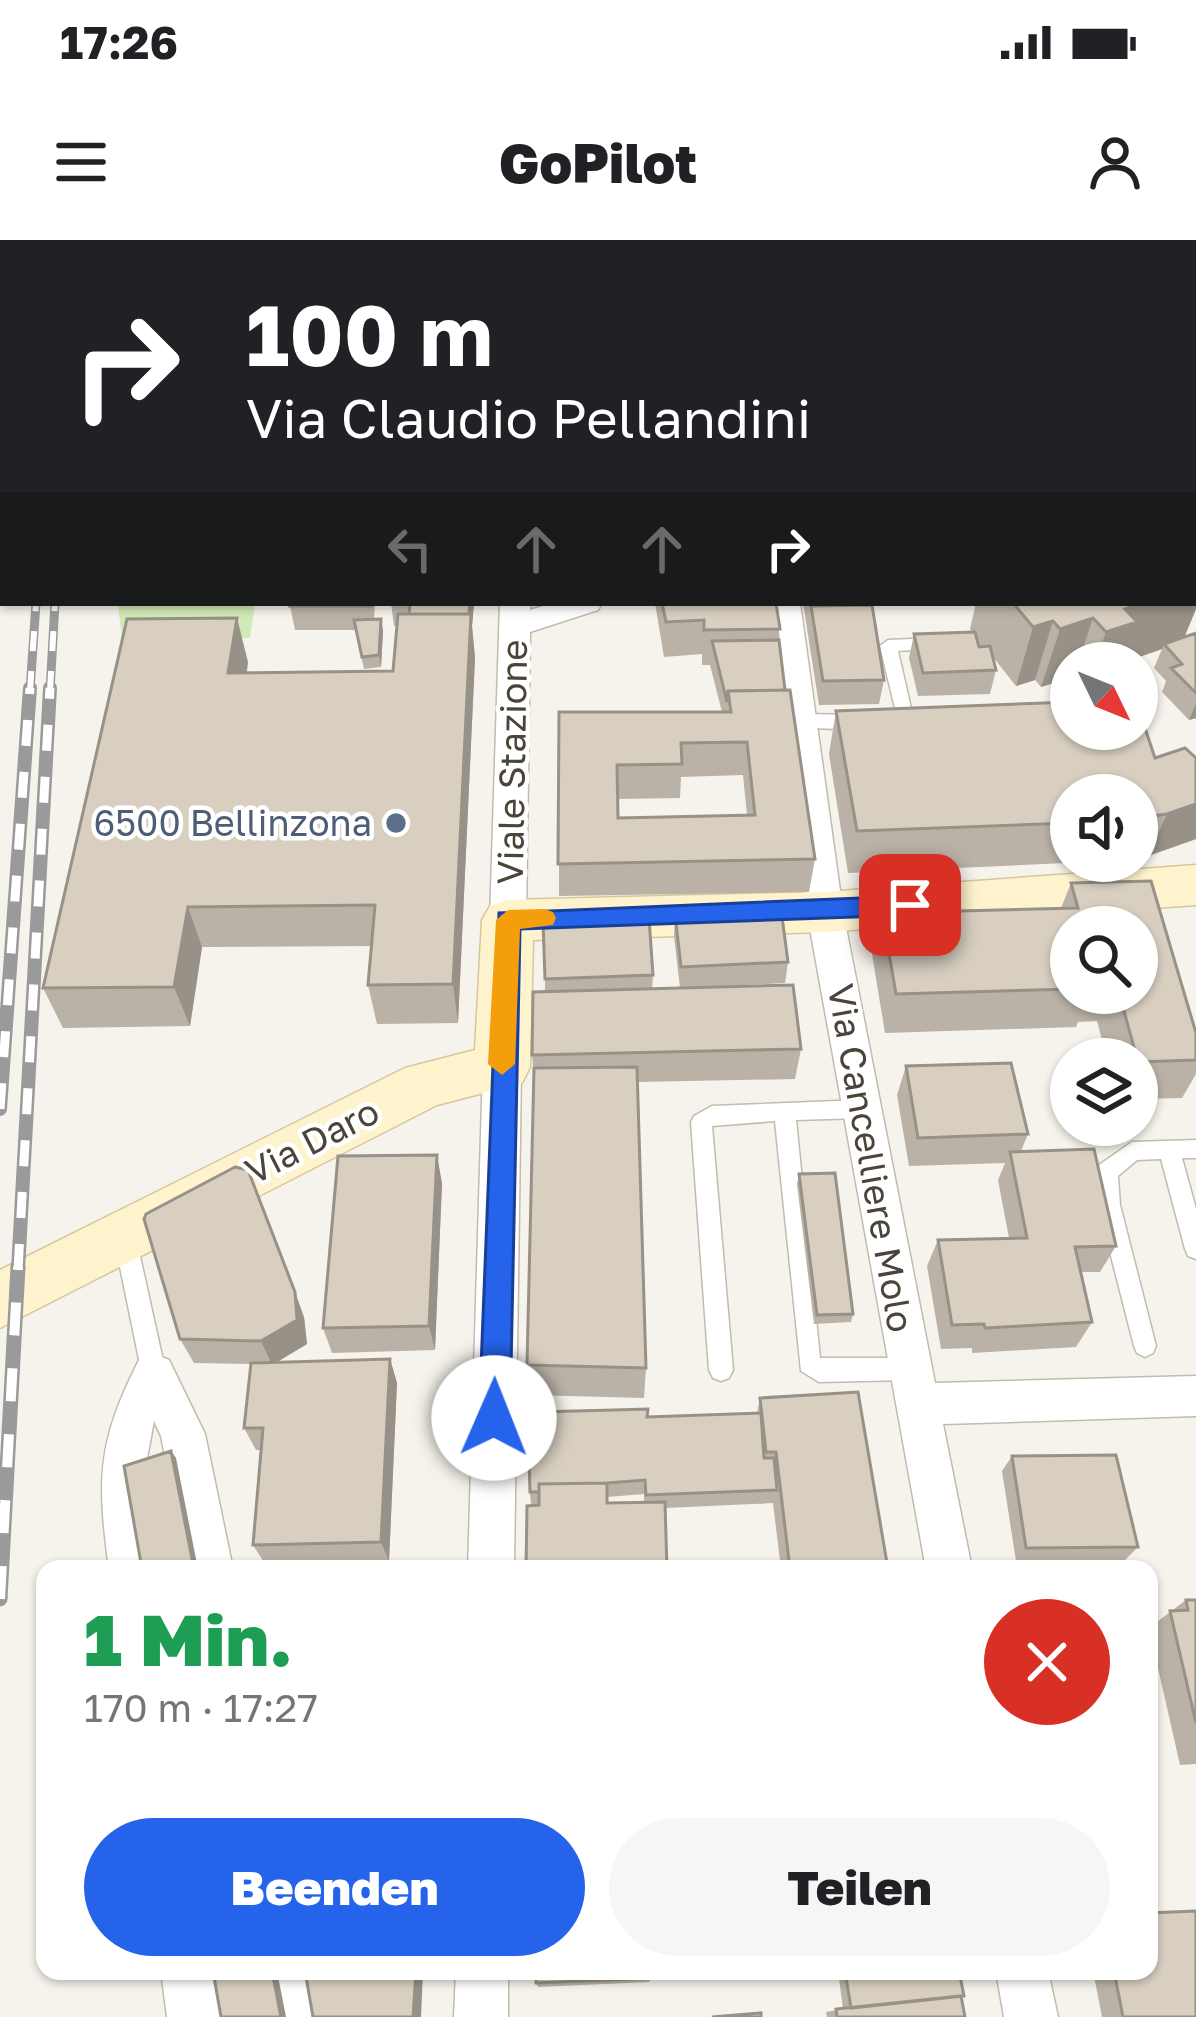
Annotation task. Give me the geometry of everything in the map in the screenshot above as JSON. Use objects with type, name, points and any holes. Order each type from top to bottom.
[{"type":"street","points":[[515,614],[567,606]]},
{"type":"street","name":"Via Cancelliere Molo","points":[[785,606],[825,912],[947,1560]]},
{"type":"street","name":"Viale Stazione","points":[[491,1560],[515,614]]},
{"type":"street","points":[[508,920],[825,912],[1196,885]]},
{"type":"street","name":"Via Daro","points":[[0,1300],[425,1084],[465,1071],[502,1067]]},
{"type":"street","points":[[131,1560],[119,1477],[121,1455],[154,1374]]},
{"type":"street","points":[[154,1374],[183,1434],[208,1560]]},
{"type":"street","points":[[913,1387],[1196,1396]]},
{"type":"street","points":[[189,1980],[194,2017]]},
{"type":"street","points":[[290,1980],[297,2017]]},
{"type":"street","points":[[481,2017],[482,1980]]},
{"type":"street","points":[[1024,1980],[1031,2017]]},
{"type":"lane","points":[[905,721],[888,646],[939,644]]},
{"type":"lane","points":[[799,720],[928,720]]},
{"type":"lane","points":[[721,1370],[701,1122],[712,1115],[862,1109]]},
{"type":"lane","points":[[785,1113],[809,1363],[819,1371],[913,1387]]},
{"type":"lane","points":[[1144,1346],[1108,1205],[1107,1172],[1132,1151],[1196,1149]]},
{"type":"lane","points":[[1169,1150],[1196,1249]]},
{"type":"lane","points":[[125,1237],[154,1374]]},
{"type":"green space","points":[[118,606],[255,606],[250,638],[122,640]]},
{"type":"building","points":[[410,606],[470,606],[469,614],[409,614]]},
{"type":"building","points":[[663,606],[776,606],[780,629],[704,630],[704,620],[666,622]]},
{"type":"building","points":[[811,606],[872,606],[884,680],[823,681]]},
{"type":"building","points":[[1016,606],[1134,606],[1125,609],[1137,622],[1106,632],[1093,618],[1060,629],[1053,621],[1033,627]]},
{"type":"building","points":[[398,614],[471,614],[453,984],[368,985],[375,905],[188,907],[174,987],[43,988],[127,619],[237,618],[228,673],[393,671]]},
{"type":"building","points":[[381,619],[379,655],[362,657],[354,620]]},
{"type":"building","points":[[975,632],[979,647],[990,646],[996,670],[923,673],[914,634]]},
{"type":"building","points":[[1196,633],[1196,693],[1171,668],[1182,664],[1164,644]]},
{"type":"building","points":[[779,640],[785,690],[728,691],[727,702],[712,641]]},
{"type":"building","points":[[790,690],[815,859],[558,864],[559,712],[731,712],[728,691]],"holes":[[[747,742],[755,815],[618,818],[617,765],[682,764],[681,743]]]},
{"type":"building","points":[[1050,703],[1050,750],[1152,750],[1155,758],[1185,748],[1196,758],[1196,804],[1158,815],[1158,774],[1050,774],[1050,824],[857,831],[836,711]]},
{"type":"building","points":[[1151,882],[1196,1033],[1196,1060],[1158,1061],[1158,1038],[1131,1038],[1125,1014],[1158,1014],[1158,906],[1077,906],[1071,883]]},
{"type":"building","points":[[781,909],[788,962],[681,967],[675,914]]},
{"type":"building","points":[[1050,909],[1050,990],[896,994],[882,913]]},
{"type":"building","points":[[649,918],[653,975],[545,979],[543,922]]},
{"type":"building","points":[[793,985],[801,1049],[532,1055],[533,992]]},
{"type":"building","points":[[1011,1063],[1028,1134],[918,1138],[906,1066]]},
{"type":"building","points":[[637,1067],[646,1368],[527,1365],[534,1068]]},
{"type":"building","points":[[1094,1149],[1116,1246],[1075,1247],[1092,1322],[985,1328],[984,1324],[952,1325],[938,1240],[1027,1238],[1010,1152]]},
{"type":"building","points":[[437,1155],[429,1326],[323,1328],[338,1156]]},
{"type":"building","points":[[235,1167],[248,1170],[295,1292],[297,1320],[261,1341],[180,1339],[144,1219]]},
{"type":"building","points":[[835,1173],[853,1314],[817,1315],[799,1174]]},
{"type":"building","points":[[390,1359],[381,1542],[253,1545],[263,1428],[244,1428],[251,1363]]},
{"type":"building","points":[[858,1392],[886,1560],[789,1560],[776,1452],[766,1452],[760,1398]]},
{"type":"building","points":[[648,1409],[647,1417],[761,1413],[764,1458],[774,1458],[777,1490],[646,1495],[645,1480],[539,1484],[539,1492],[530,1492],[528,1423],[539,1412]]},
{"type":"building","points":[[171,1451],[192,1560],[140,1560],[124,1466]]},
{"type":"building","points":[[1116,1455],[1138,1547],[1026,1548],[1012,1456]]},
{"type":"building","points":[[607,1483],[607,1503],[665,1502],[667,1560],[526,1560],[527,1506],[539,1505],[539,1484]]},
{"type":"building","points":[[1186,1600],[1196,1600],[1196,1723],[1170,1611],[1188,1610]]},
{"type":"building","points":[[1196,1911],[1196,2017],[1123,2017],[1116,1980],[1158,1980],[1158,1913]]},
{"type":"building","points":[[215,1980],[274,1980],[281,2017],[221,2017]]},
{"type":"building","points":[[307,1980],[415,1980],[413,2017],[313,2017]]},
{"type":"building","points":[[536,1980],[605,1980],[536,1983]]},
{"type":"building","points":[[846,1980],[961,1980],[964,1996],[851,2008]]},
{"type":"building","points":[[961,1996],[965,2017],[837,2017],[836,2009]]},
{"type":"building","points":[[761,2013],[761,2017],[712,2017]]},
{"type":"railway","points":[[30,691],[36,606]]},
{"type":"railway","points":[[50,691],[55,606]]},
{"type":"railway","points":[[0,1109],[30,688]]},
{"type":"railway","points":[[18,1270],[50,688]]},
{"type":"railway","points":[[0,1599],[18,1267]]},
{"type":"slow traffic","points":[[502,1064],[508,920],[544,918]]},
{"type":"place","name":"6500 Bellinzona","points":[[396,823]]},
{"type":"route","points":[[494,1418],[508,920],[825,912],[910,905]]}]
